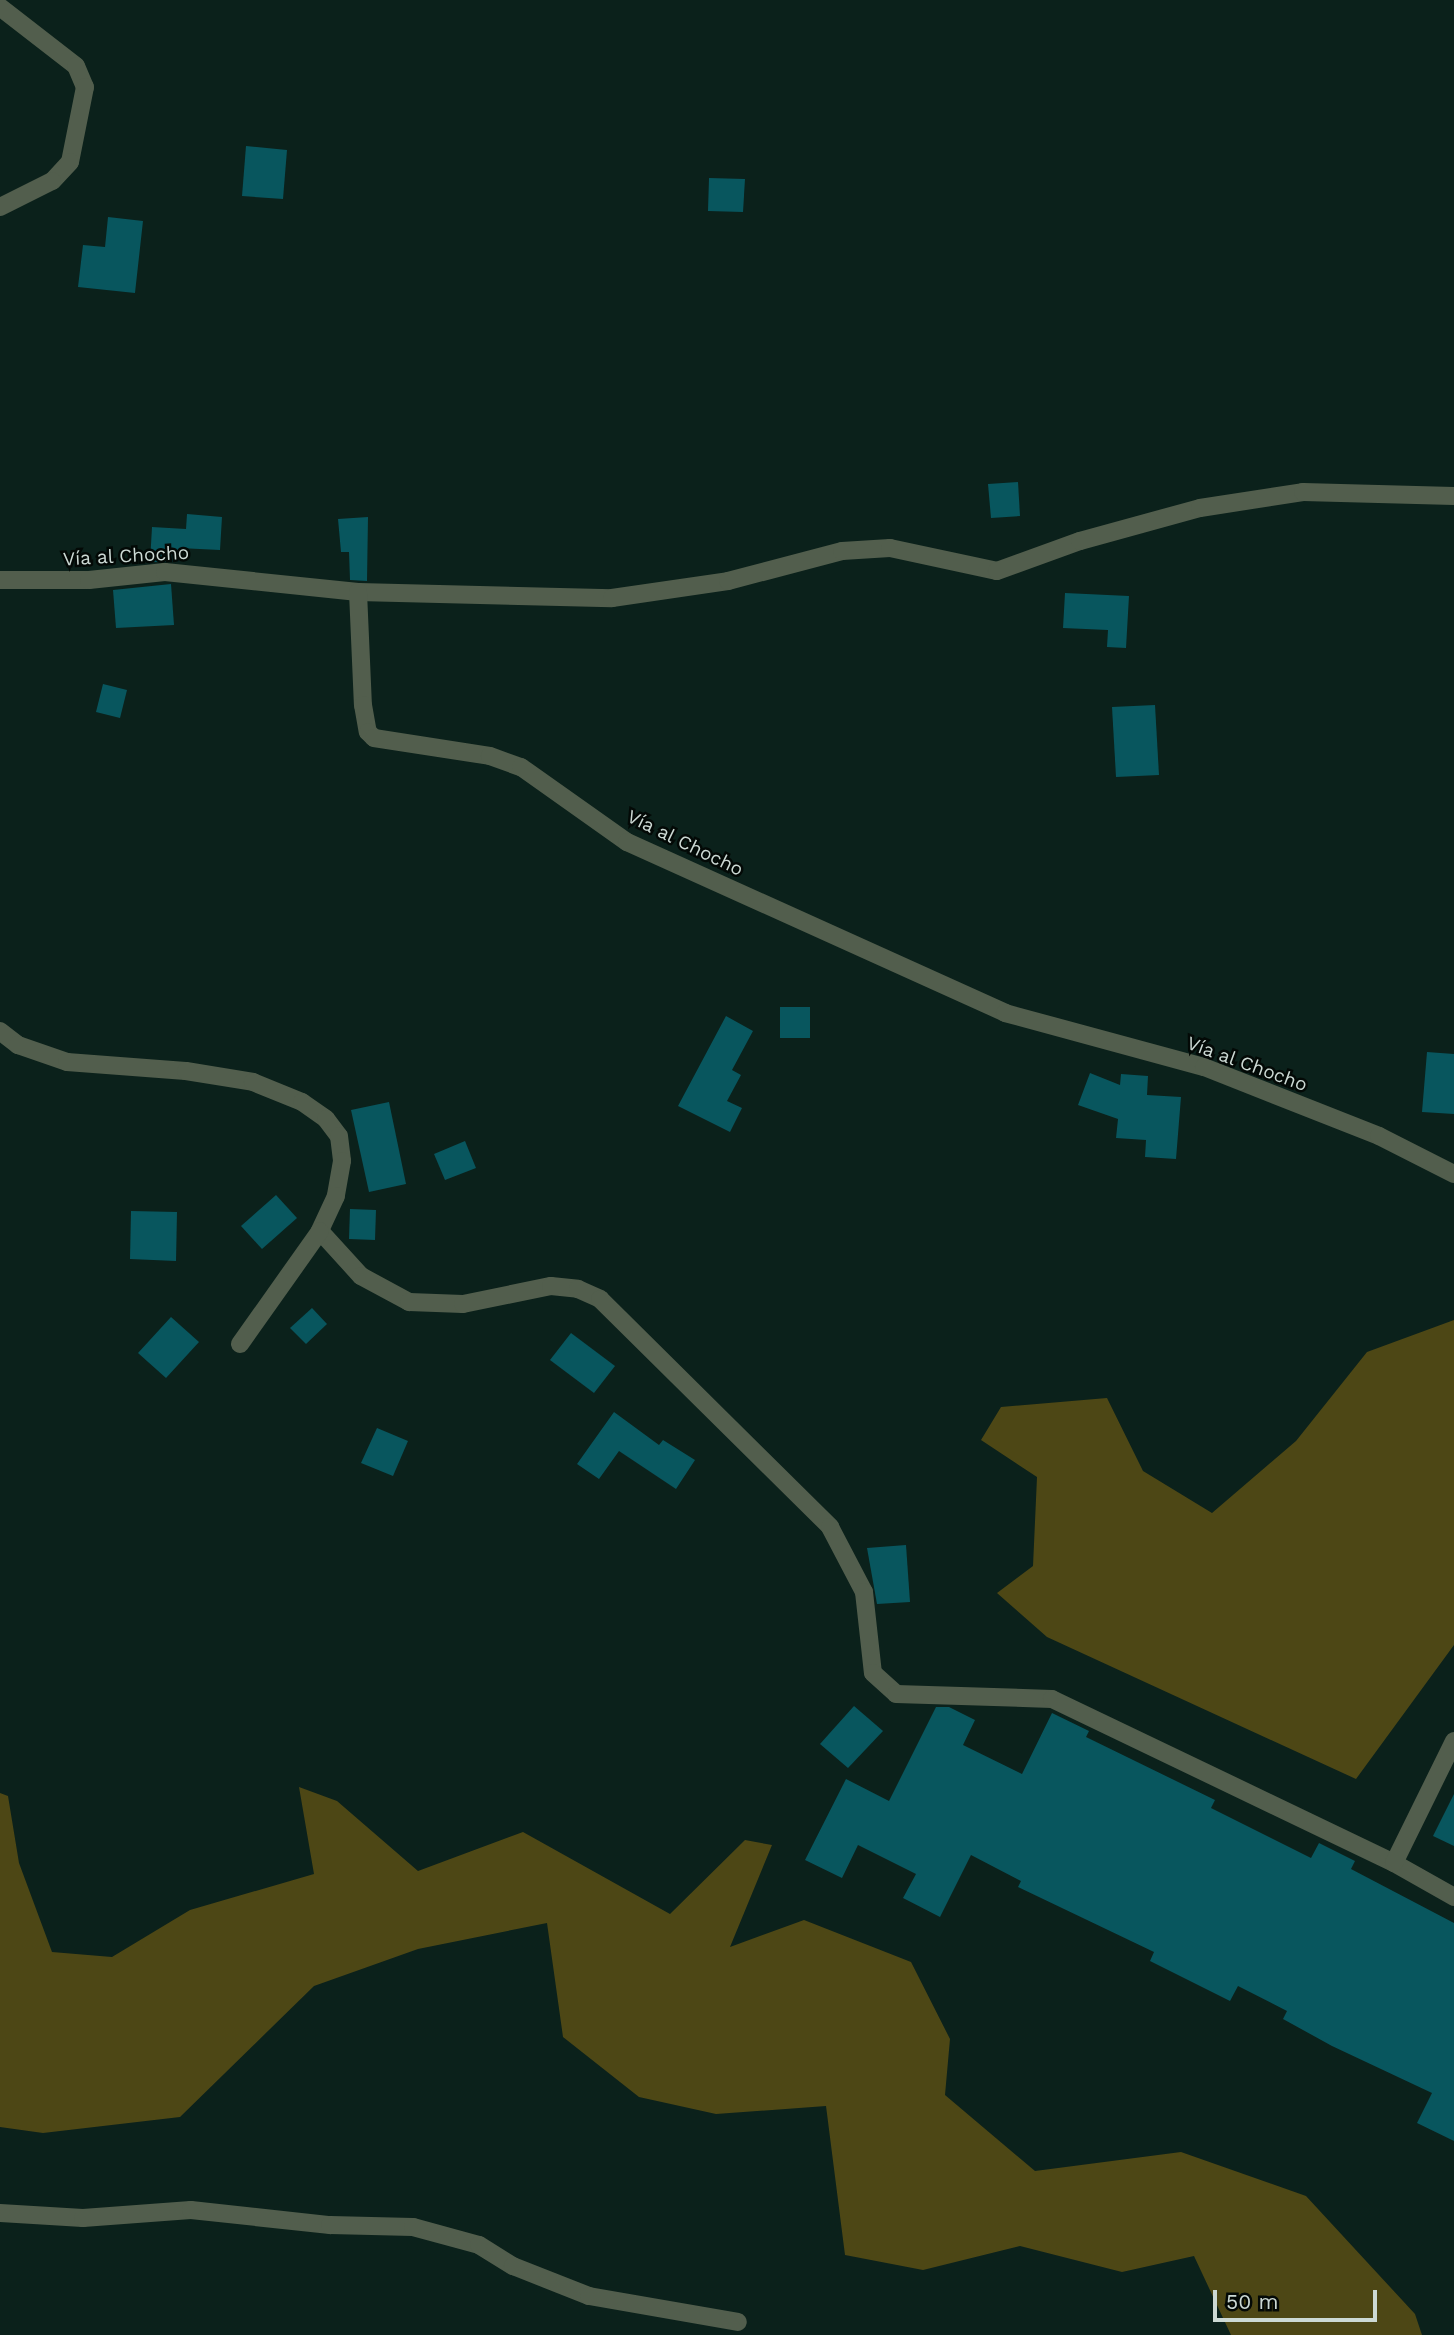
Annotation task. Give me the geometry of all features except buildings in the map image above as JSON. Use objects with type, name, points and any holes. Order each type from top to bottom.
[{"type":"street","points":[[0,8],[76,66],[85,88],[70,162],[52,181],[0,207]]},
{"type":"street","points":[[358,592],[612,598],[728,581],[842,551],[890,548],[997,571],[1080,541],[1213,506],[1303,492],[1454,496]]},
{"type":"street","name":"Vía al Chocho","points":[[0,580],[89,580],[177,572],[358,592],[363,705],[368,732],[374,738],[490,756],[522,767],[627,842],[1005,1013],[1204,1067],[1379,1136],[1454,1174]]},
{"type":"street","points":[[0,1031],[19,1045],[67,1062],[239,1080],[302,1102],[326,1119],[339,1136],[342,1161],[336,1196],[320,1231],[240,1344]]},
{"type":"street","points":[[320,1231],[361,1276],[409,1302],[463,1304],[551,1286],[578,1289],[600,1299],[830,1527],[864,1592],[873,1673],[896,1694],[1052,1699],[1394,1863],[1454,1897]]},
{"type":"street","points":[[1394,1863],[1454,1741]]},
{"type":"street","points":[[0,2213],[83,2218],[191,2210],[330,2225],[413,2227],[479,2245],[513,2266],[589,2296],[738,2322]]},
{"type":"shaded area","points":[[1454,1320],[1454,1645],[1356,1779],[1047,1637],[997,1593],[1033,1566],[1037,1477],[981,1440],[1001,1407],[1107,1398],[1143,1471],[1212,1513],[1296,1441],[1367,1352]]},
{"type":"shaded area","points":[[299,1787],[337,1801],[418,1871],[523,1832],[670,1914],[745,1840],[772,1845],[730,1947],[804,1920],[911,1962],[950,2039],[945,2095],[1035,2171],[1181,2152],[1306,2196],[1415,2314],[1422,2335],[1231,2335],[1194,2256],[1122,2272],[1020,2246],[923,2270],[845,2255],[826,2106],[716,2114],[639,2097],[563,2037],[547,1923],[418,1949],[314,1986],[180,2117],[43,2133],[0,2127],[0,1793],[8,1796],[19,1863],[52,1952],[112,1957],[190,1910],[314,1874]]}]
